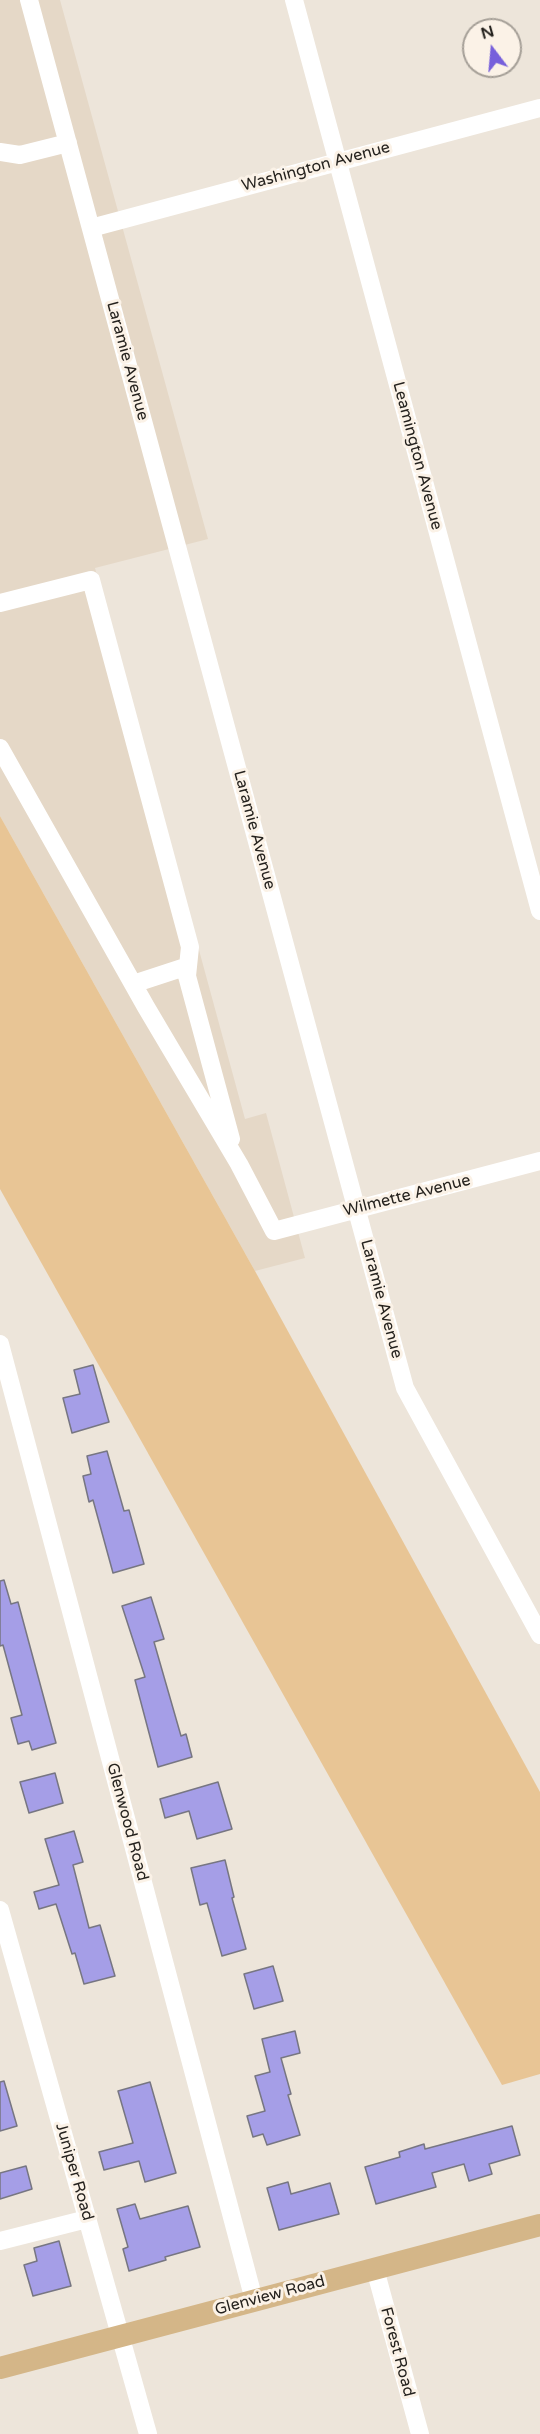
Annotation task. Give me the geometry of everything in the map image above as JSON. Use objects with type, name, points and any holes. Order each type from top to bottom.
[{"type":"main road","name":"Glenview Road","points":[[0,2368],[540,2225]]},
{"type":"street","name":"Laramie Avenue","points":[[29,0],[405,1388],[540,1635]]},
{"type":"street","name":"Leamington Avenue","points":[[294,0],[540,911]]},
{"type":"street","name":"Washington Avenue","points":[[92,228],[540,108]]},
{"type":"street","points":[[0,152],[20,155],[68,143]]},
{"type":"street","points":[[0,603],[91,580],[190,947],[187,976],[238,1164]]},
{"type":"street","points":[[0,748],[238,1164]]},
{"type":"street","points":[[133,984],[188,966]]},
{"type":"street","name":"Wilmette Avenue","points":[[238,1164],[274,1231],[540,1161]]},
{"type":"street","name":"Glenwood Road","points":[[0,1344],[254,2300]]},
{"type":"street","name":"Juniper Road","points":[[0,1910],[148,2434]]},
{"type":"street","points":[[0,2241],[87,2219]]},
{"type":"street","name":"Forest Road","points":[[375,2269],[420,2434]]},
{"type":"shaded area","points":[[0,0],[60,0],[208,539],[95,568],[245,1119],[266,1113],[305,1258],[255,1271],[0,816]]},
{"type":"shaded area","points":[[0,816],[255,1271],[540,1792],[540,2074],[502,2085],[0,1189]]},
{"type":"building","points":[[93,1365],[109,1422],[72,1433],[63,1398],[80,1394],[74,1370]]},
{"type":"building","points":[[107,1451],[124,1511],[129,1510],[144,1564],[113,1573],[93,1500],[89,1502],[83,1476],[91,1474],[87,1456]]},
{"type":"building","points":[[4,1580],[11,1604],[18,1602],[56,1743],[32,1750],[29,1741],[18,1744],[11,1718],[22,1715],[3,1645],[0,1646],[0,1581]]},
{"type":"building","points":[[151,1597],[164,1639],[154,1642],[181,1736],[186,1734],[192,1757],[158,1767],[135,1680],[145,1677],[122,1606]]},
{"type":"building","points":[[55,1773],[63,1803],[29,1813],[20,1782]]},
{"type":"building","points":[[218,1782],[232,1829],[197,1839],[189,1811],[165,1818],[160,1799]]},
{"type":"building","points":[[74,1831],[83,1862],[73,1865],[89,1928],[100,1925],[115,1976],[84,1984],[56,1904],[39,1909],[34,1892],[59,1885],[45,1839]]},
{"type":"building","points":[[225,1860],[234,1897],[232,1898],[246,1949],[222,1956],[207,1903],[200,1905],[191,1868]]},
{"type":"building","points":[[273,1966],[283,2001],[254,2009],[244,1974]]},
{"type":"building","points":[[295,2031],[300,2053],[281,2058],[291,2094],[288,2095],[300,2135],[267,2145],[263,2134],[253,2137],[247,2116],[265,2111],[255,2076],[270,2072],[262,2039]]},
{"type":"building","points":[[4,2081],[17,2126],[0,2131],[0,2082]]},
{"type":"building","points":[[150,2082],[176,2173],[145,2182],[139,2161],[104,2170],[99,2152],[133,2143],[118,2091]]},
{"type":"building","points":[[512,2126],[520,2155],[489,2164],[492,2174],[469,2181],[464,2164],[432,2173],[436,2187],[376,2204],[365,2167],[400,2157],[399,2152],[424,2144],[425,2149]]},
{"type":"building","points":[[26,2166],[32,2189],[0,2199],[0,2173]]},
{"type":"building","points":[[288,2182],[291,2194],[330,2183],[339,2214],[279,2230],[267,2188]]},
{"type":"building","points":[[135,2204],[140,2219],[188,2206],[200,2247],[129,2271],[123,2249],[128,2247],[117,2209]]},
{"type":"building","points":[[59,2241],[71,2286],[33,2296],[24,2265],[37,2261],[34,2248]]}]
